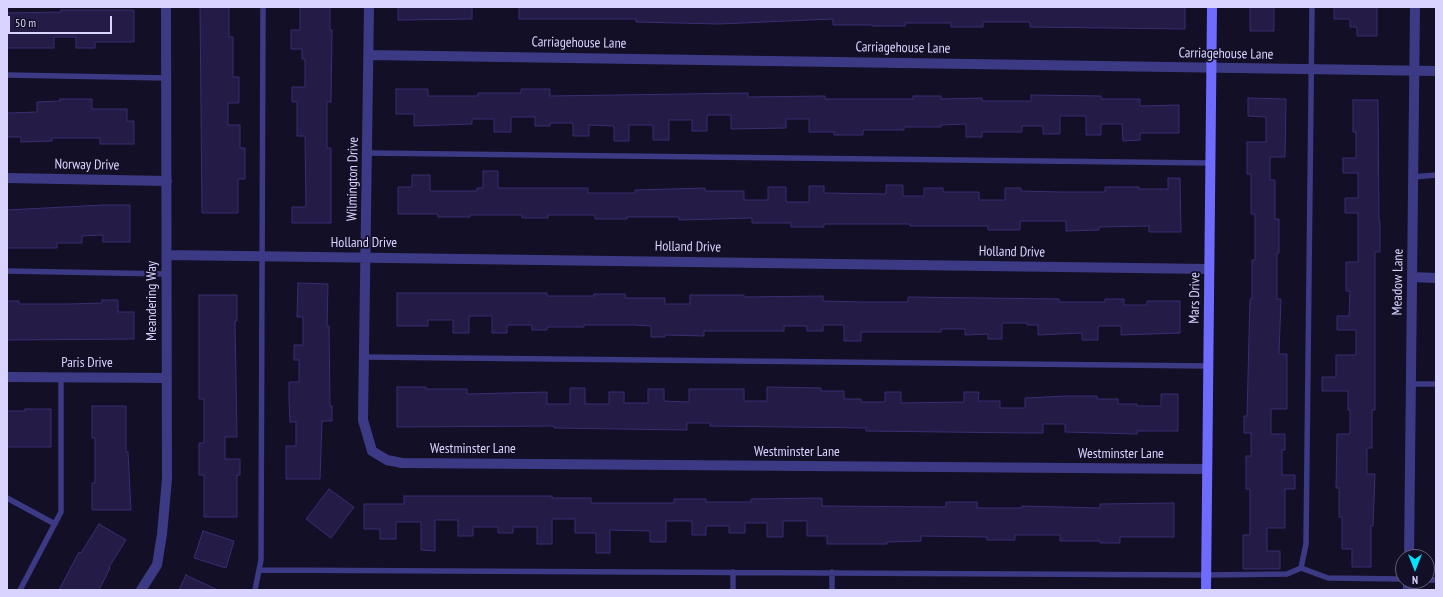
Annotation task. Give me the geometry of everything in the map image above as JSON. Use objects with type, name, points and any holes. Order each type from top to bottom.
[{"type":"street","name":"Meandering Way","points":[[142,590],[157,566],[162,534],[167,478],[166,7]]},
{"type":"street","name":"Wilmington Drive","points":[[369,7],[363,420],[372,451],[387,460]]},
{"type":"street","name":"Mars Drive","points":[[1206,590],[1212,7]]},
{"type":"street","name":"Meadow Lane","points":[[1409,549],[1415,7]]},
{"type":"street","name":"Carriagehouse Lane","points":[[369,55],[857,61],[1436,71]]},
{"type":"street","name":"Norway Drive","points":[[7,178],[167,181]]},
{"type":"street","name":"Holland Drive","points":[[167,255],[1209,269]]},
{"type":"street","points":[[1412,277],[1436,278]]},
{"type":"street","name":"Paris Drive","points":[[7,377],[166,378]]},
{"type":"street","name":"Westminster Lane","points":[[387,460],[402,463],[1207,469]]},
{"type":"lane","points":[[255,590],[261,560],[263,7]]},
{"type":"lane","points":[[1301,568],[1306,544],[1312,7]]},
{"type":"lane","points":[[7,75],[167,78]]},
{"type":"lane","points":[[367,153],[1210,163]]},
{"type":"lane","points":[[1413,177],[1436,175]]},
{"type":"lane","points":[[7,272],[167,274]]},
{"type":"lane","points":[[364,358],[1208,366]]},
{"type":"lane","points":[[20,590],[61,512],[61,377]]},
{"type":"lane","points":[[1411,384],[1436,384]]},
{"type":"lane","points":[[7,498],[55,524]]},
{"type":"lane","points":[[259,570],[1206,575],[1287,574],[1301,568],[1328,578],[1395,579]]},
{"type":"lane","points":[[733,572],[733,590]]},
{"type":"lane","points":[[832,572],[832,590]]},
{"type":"building","points":[[200,7],[229,7],[229,37],[233,37],[233,77],[239,77],[239,103],[228,103],[228,125],[240,125],[240,148],[245,148],[245,179],[238,179],[238,213],[202,213]]},
{"type":"building","points":[[300,7],[330,7],[330,30],[332,30],[331,102],[327,102],[327,148],[331,148],[331,223],[292,223],[292,207],[306,207],[305,136],[297,136],[297,102],[292,102],[292,87],[305,87],[305,59],[302,59],[302,49],[291,49],[291,30],[300,30]]},
{"type":"building","points":[[398,7],[472,7],[472,19],[398,20]]},
{"type":"building","points":[[519,7],[1185,7],[1185,29],[1030,27],[1030,22],[983,22],[983,27],[951,27],[951,23],[905,23],[905,26],[833,25],[833,19],[719,24],[636,22],[636,19],[519,19]]},
{"type":"building","points":[[1250,7],[1274,7],[1274,31],[1250,31]]},
{"type":"building","points":[[1334,7],[1377,7],[1377,36],[1357,36],[1357,27],[1350,27],[1350,19],[1334,19]]},
{"type":"building","points":[[61,10],[134,10],[134,42],[95,42],[95,48],[76,48],[76,37],[54,37],[54,48],[7,48],[7,13],[61,12]]},
{"type":"building","points":[[396,89],[428,89],[428,96],[478,96],[478,93],[521,93],[521,89],[550,89],[550,96],[748,93],[748,97],[825,96],[825,99],[913,99],[913,96],[941,96],[941,99],[982,98],[982,101],[1031,101],[1031,95],[1101,96],[1101,99],[1140,99],[1140,106],[1179,105],[1179,133],[1140,133],[1140,140],[1123,141],[1122,124],[1101,124],[1101,135],[1086,135],[1086,116],[1060,116],[1060,134],[1043,134],[1043,126],[1022,126],[1022,132],[982,132],[982,137],[966,137],[966,124],[941,125],[941,127],[904,127],[904,130],[863,130],[863,135],[834,135],[834,132],[809,132],[809,119],[786,119],[786,128],[731,129],[731,115],[707,115],[707,131],[692,131],[692,120],[669,120],[669,140],[653,140],[653,125],[629,125],[629,141],[614,141],[614,126],[589,125],[589,136],[573,136],[573,123],[550,123],[550,126],[535,126],[535,117],[511,117],[511,132],[494,132],[494,119],[472,119],[472,124],[414,126],[414,114],[396,114]]},
{"type":"building","points":[[1248,98],[1286,99],[1285,157],[1270,157],[1270,180],[1275,180],[1275,219],[1279,219],[1277,299],[1281,299],[1279,354],[1287,354],[1287,409],[1271,409],[1271,434],[1285,434],[1285,450],[1282,450],[1282,475],[1295,475],[1295,489],[1285,489],[1285,528],[1267,528],[1267,551],[1280,551],[1280,569],[1243,569],[1243,535],[1250,535],[1250,489],[1246,489],[1246,456],[1251,456],[1251,433],[1244,433],[1244,416],[1247,416],[1250,299],[1252,299],[1252,260],[1255,260],[1255,214],[1251,214],[1251,174],[1247,174],[1247,142],[1266,142],[1266,117],[1248,116]]},
{"type":"building","points":[[60,99],[92,99],[92,109],[127,109],[127,121],[134,121],[134,144],[100,144],[100,138],[52,138],[52,141],[21,142],[21,137],[7,137],[7,113],[37,112],[37,102],[60,101]]},
{"type":"building","points":[[1353,100],[1378,100],[1380,252],[1375,252],[1375,410],[1372,410],[1372,448],[1367,448],[1367,474],[1375,474],[1373,526],[1371,526],[1371,567],[1352,567],[1352,549],[1342,549],[1342,517],[1339,517],[1339,488],[1336,488],[1337,434],[1350,434],[1348,391],[1322,391],[1322,377],[1336,377],[1336,355],[1356,355],[1356,330],[1337,330],[1337,316],[1349,316],[1350,291],[1346,291],[1346,262],[1358,262],[1358,213],[1345,213],[1345,198],[1358,198],[1358,173],[1343,173],[1343,158],[1356,158],[1356,132],[1353,132]]},
{"type":"building","points":[[483,171],[498,171],[498,188],[588,188],[588,193],[635,193],[635,190],[705,188],[705,191],[744,191],[744,200],[768,200],[768,187],[786,187],[786,202],[809,202],[809,186],[824,186],[824,193],[886,194],[886,185],[903,185],[903,196],[924,196],[924,188],[943,188],[943,192],[979,192],[979,200],[1005,200],[1005,188],[1021,188],[1021,191],[1060,192],[1105,192],[1105,187],[1168,189],[1168,178],[1180,178],[1181,232],[1149,232],[1149,226],[1099,227],[1099,230],[1066,231],[1066,221],[1020,221],[1020,230],[988,230],[988,226],[910,226],[910,224],[824,224],[824,227],[791,227],[791,223],[752,223],[752,218],[679,220],[679,217],[627,217],[627,219],[595,219],[595,215],[548,215],[548,218],[522,218],[522,215],[470,215],[470,217],[438,217],[438,214],[398,214],[398,187],[412,187],[412,175],[430,175],[430,191],[477,191],[477,188],[483,188]]},
{"type":"building","points":[[130,205],[130,242],[103,242],[103,235],[82,236],[82,243],[57,243],[57,248],[7,248],[7,210]]},
{"type":"building","points":[[298,283],[328,284],[327,326],[329,326],[330,406],[332,406],[332,421],[322,421],[320,479],[286,479],[286,446],[296,446],[296,422],[290,422],[289,382],[299,382],[299,360],[294,360],[294,345],[303,345],[303,317],[297,317]]},
{"type":"building","points":[[397,293],[547,293],[547,296],[594,296],[594,294],[625,294],[625,298],[665,298],[665,304],[690,304],[690,295],[744,295],[744,297],[823,296],[823,301],[861,302],[908,302],[908,297],[1059,299],[1059,302],[1105,302],[1105,299],[1124,299],[1124,305],[1147,305],[1147,301],[1180,301],[1180,333],[1121,335],[1121,326],[1098,326],[1098,340],[1082,340],[1082,333],[1038,335],[1038,325],[1027,325],[1027,323],[1002,323],[1002,339],[988,339],[988,334],[965,335],[965,329],[941,329],[941,332],[861,332],[861,341],[844,341],[844,325],[823,325],[823,331],[807,331],[807,326],[784,326],[784,331],[704,331],[704,336],[665,335],[665,337],[651,337],[651,326],[634,325],[584,325],[584,327],[547,327],[547,330],[532,330],[532,325],[507,325],[507,333],[492,333],[492,316],[469,316],[469,333],[453,333],[453,320],[428,320],[428,326],[397,326]]},
{"type":"building","points":[[199,295],[237,295],[237,321],[235,321],[237,437],[225,437],[225,459],[240,459],[240,475],[237,475],[237,517],[204,517],[204,475],[199,475],[199,443],[204,443],[204,399],[199,399]]},
{"type":"building","points":[[102,300],[118,300],[118,312],[134,312],[134,339],[7,340],[7,301],[19,301],[19,304],[69,304],[102,303]]},
{"type":"building","points":[[397,387],[467,389],[467,394],[547,392],[547,404],[570,404],[570,388],[585,388],[585,404],[609,404],[609,392],[624,392],[624,403],[648,403],[648,389],[664,389],[664,401],[689,402],[689,389],[744,389],[744,401],[767,401],[767,387],[821,388],[821,391],[844,391],[844,399],[861,399],[861,402],[885,402],[885,392],[901,392],[901,403],[964,402],[964,392],[979,392],[978,401],[1000,401],[1000,408],[1025,408],[1025,398],[1065,396],[1097,396],[1097,399],[1118,399],[1118,404],[1161,406],[1161,394],[1178,394],[1178,431],[1137,431],[1137,434],[1065,432],[1065,424],[1043,424],[1043,433],[866,431],[866,428],[710,426],[710,423],[687,423],[687,430],[554,428],[554,426],[397,427]]},
{"type":"building","points":[[92,406],[126,406],[126,452],[128,452],[131,510],[92,510],[92,483],[95,483],[95,438],[92,438]]},
{"type":"building","points":[[25,409],[51,409],[51,447],[7,447],[7,411],[25,411]]},
{"type":"building","points":[[329,489],[354,507],[331,538],[306,519]]},
{"type":"building","points":[[404,496],[552,496],[552,498],[591,498],[591,503],[674,503],[674,499],[706,499],[706,502],[751,502],[751,499],[822,498],[822,506],[946,507],[946,502],[977,502],[977,508],[1022,508],[1022,506],[1100,508],[1100,504],[1174,503],[1174,537],[1120,537],[1120,543],[1100,543],[1100,541],[1060,541],[1060,535],[1015,535],[1015,540],[987,540],[987,537],[921,536],[921,541],[887,542],[887,544],[827,544],[827,536],[807,536],[807,521],[783,521],[783,537],[767,537],[767,523],[745,523],[745,533],[729,533],[729,526],[706,526],[706,535],[692,535],[692,521],[666,521],[666,542],[650,542],[650,531],[610,530],[610,553],[596,553],[596,533],[575,533],[575,519],[552,519],[552,544],[537,544],[537,527],[513,527],[513,533],[498,533],[498,527],[473,527],[473,536],[458,536],[458,520],[435,520],[435,551],[421,550],[421,522],[396,522],[396,539],[380,539],[380,529],[364,529],[364,504],[404,504]]},
{"type":"building","points":[[99,524],[126,540],[109,567],[110,568],[99,590],[59,590],[79,552],[81,553]]},
{"type":"building","points":[[203,531],[234,541],[226,568],[194,558]]},
{"type":"building","points":[[186,575],[194,579],[218,590],[179,590]]}]
